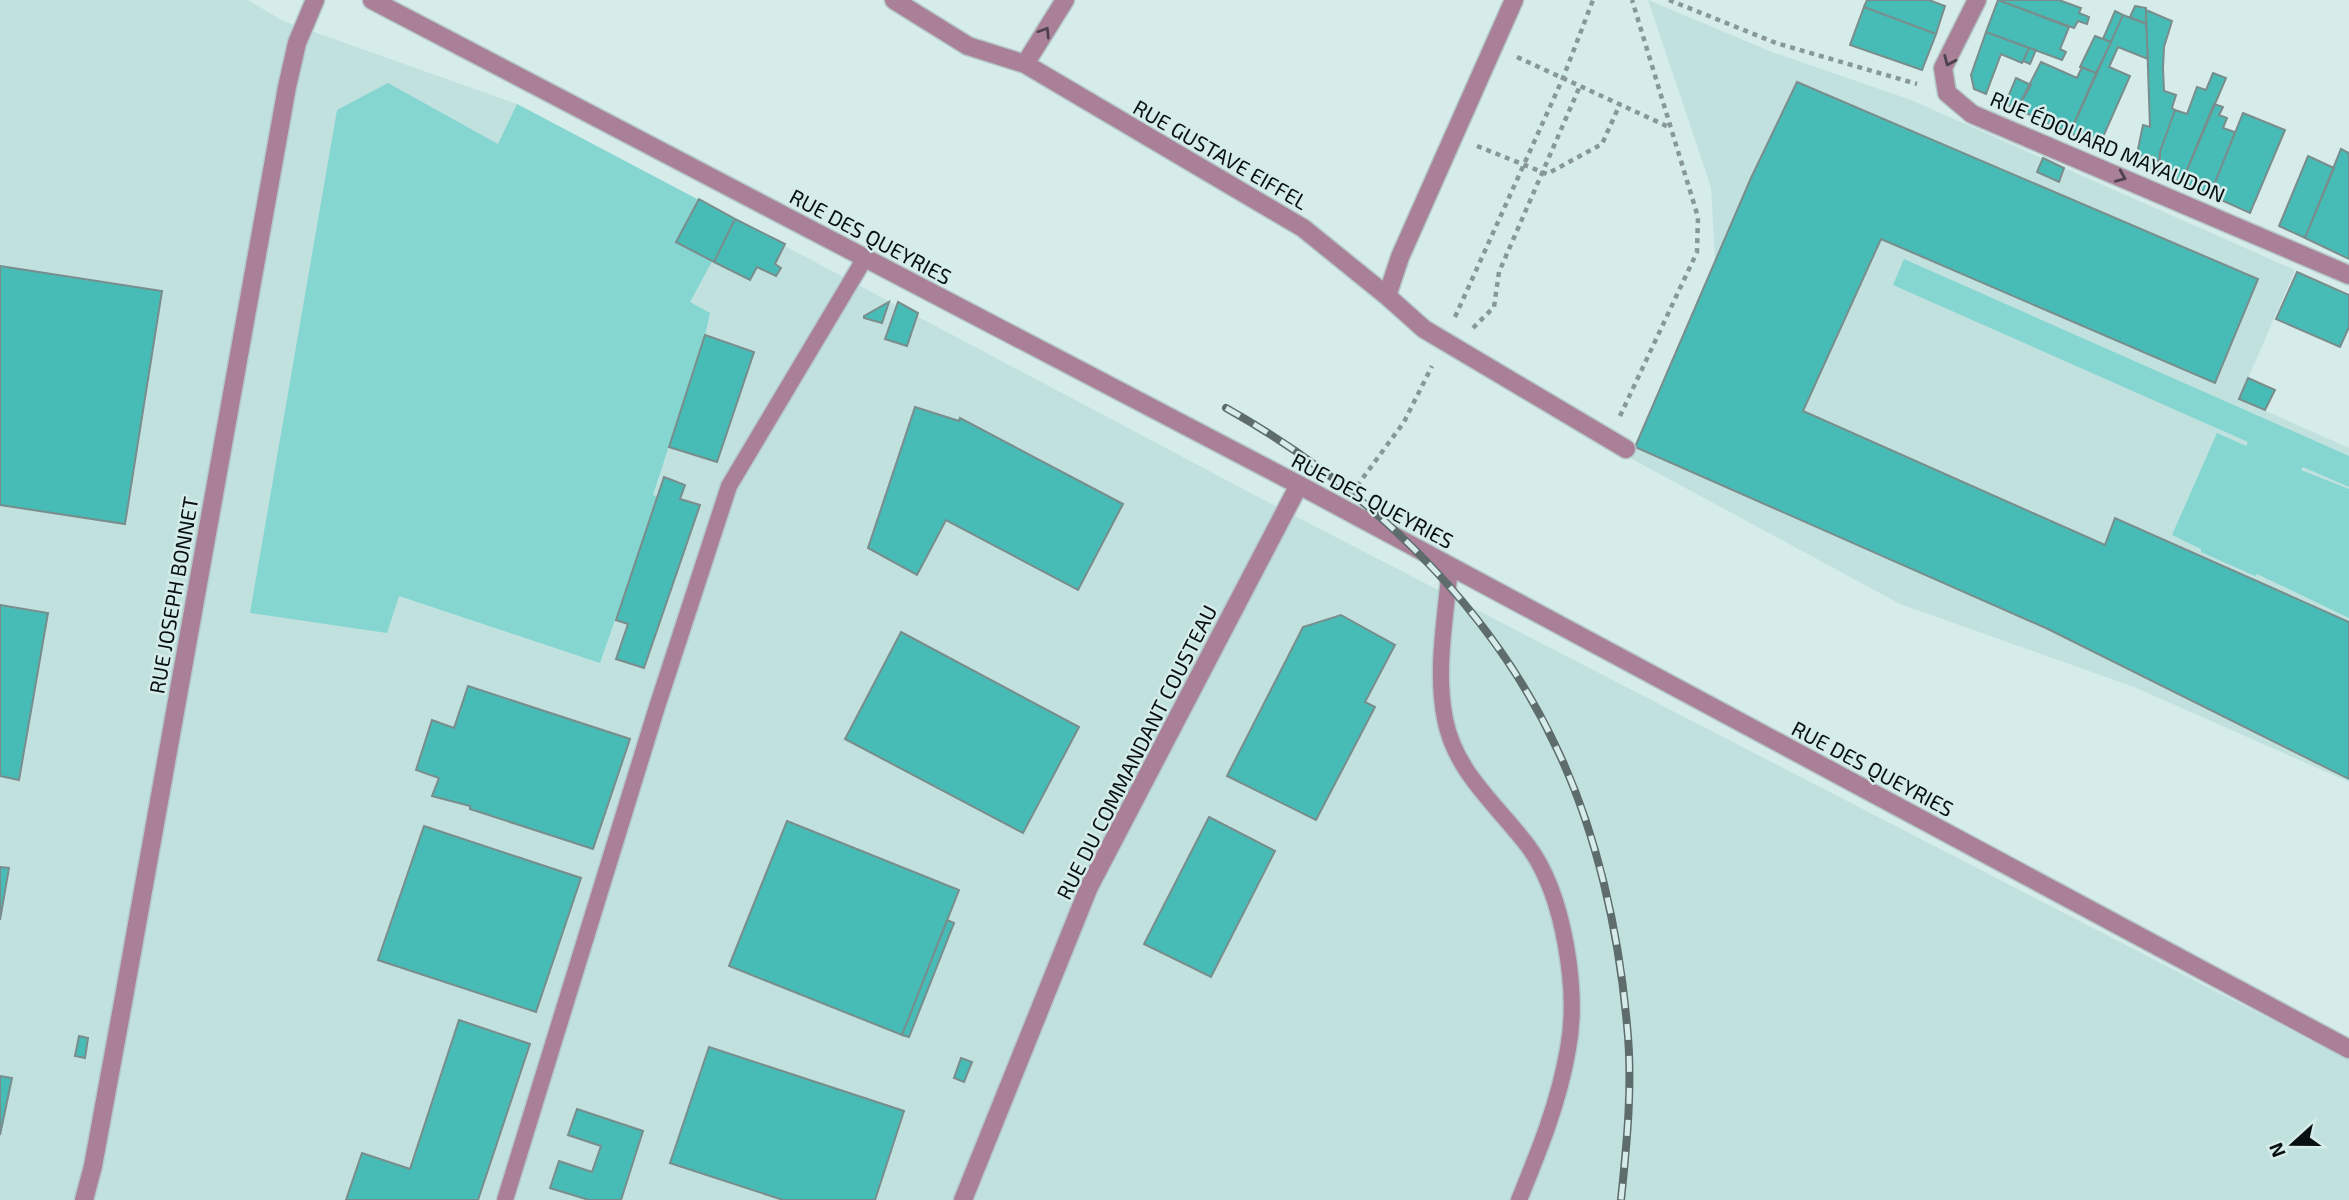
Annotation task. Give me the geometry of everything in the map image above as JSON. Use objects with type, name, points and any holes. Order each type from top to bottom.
[{"type":"street","name":"RUE JOSEPH BONNET","points":[[83,1200],[93,1166],[124,997],[287,87],[297,43],[315,0]]},
{"type":"street","name":"RUE DES QUEYRIES","points":[[372,0],[1299,485],[2349,1049]]},
{"type":"street","name":"RUE GUSTAVE EIFFEL","points":[[894,0],[968,46],[1025,64],[1303,228],[1424,329],[1626,449]]},
{"type":"street","points":[[1025,64],[1065,0]]},
{"type":"street","points":[[1387,296],[1400,257],[1514,0]]},
{"type":"street","points":[[1947,93],[1944,68],[1977,0]]},
{"type":"street","name":"RUE ÉDOUARD MAYAUDON","points":[[1947,93],[1972,114],[2349,275]]},
{"type":"street","name":"RUE DU COMMANDANT COUSTEAU","points":[[963,1200],[1089,887],[1299,485]]},
{"type":"lane","points":[[505,1200],[656,710],[729,486],[865,258]]},
{"type":"lane","points":[[1450,566],[1440,679],[1445,721],[1466,773],[1529,848],[1548,880],[1558,905],[1570,971],[1569,1047],[1549,1124],[1519,1200]]},
{"type":"path","points":[[1341,508],[1404,422],[1563,78],[1593,0]]},
{"type":"path","points":[[1610,439],[1697,252],[1698,217],[1632,0]]},
{"type":"path","points":[[1670,0],[1776,43],[1947,93]]},
{"type":"path","points":[[1493,46],[1672,128]]},
{"type":"path","points":[[1465,337],[1494,307],[1499,271],[1580,86]]},
{"type":"path","points":[[1453,136],[1547,174],[1602,144],[1620,104]]},
{"type":"shaded area","points":[[0,0],[248,0],[283,21],[517,104],[1260,498],[2349,1060],[2349,1200],[0,1200]]},
{"type":"shaded area","points":[[1648,0],[1772,52],[1911,100],[2295,270],[2239,399],[2349,448],[2349,782],[2134,687],[1900,604],[1630,458],[1715,259],[1711,187]]},
{"type":"shaded area","points":[[388,83],[498,144],[517,104],[735,219],[690,302],[710,313],[705,335],[653,495],[658,497],[600,663],[399,596],[387,633],[250,613],[337,110]]},
{"type":"shaded area","points":[[1904,259],[2349,456],[2349,487],[2303,467],[2301,470],[2349,489],[2349,618],[2257,574],[2255,576],[2201,552],[2201,549],[2172,535],[2217,433],[2246,446],[2248,442],[1893,285]]},
{"type":"building","points":[[1867,0],[1929,0],[1945,6],[1936,34],[1864,7]]},
{"type":"building","points":[[1998,0],[2059,0],[2081,8],[2079,13],[2089,17],[2087,24],[2078,21],[2074,28]]},
{"type":"building","points":[[1998,0],[2069,27],[2060,49],[2066,52],[2062,60],[1986,32]]},
{"type":"building","points":[[2135,6],[2146,8],[2146,24],[2130,17]]},
{"type":"building","points":[[1864,7],[1936,34],[1922,70],[1850,45]]},
{"type":"building","points":[[2146,10],[2172,21],[2164,47],[2163,68],[2164,91],[2176,95],[2172,108],[2175,110],[2160,152],[2160,162],[2137,154],[2143,125],[2150,127]]},
{"type":"building","points":[[2115,11],[2123,15],[2111,42],[2103,39]]},
{"type":"building","points":[[2123,15],[2146,24],[2148,59],[2118,47],[2109,67],[2130,76],[2099,146],[2070,133]]},
{"type":"building","points":[[1986,32],[2029,48],[2022,63],[2001,54],[1986,94],[1974,89],[1971,75]]},
{"type":"building","points":[[2095,36],[2111,42],[2096,73],[2080,67]]},
{"type":"building","points":[[2029,48],[2036,50],[2030,64],[2023,61]]},
{"type":"building","points":[[2041,62],[2077,78],[2082,67],[2096,73],[2070,133],[2017,109]]},
{"type":"building","points":[[2213,73],[2226,78],[2182,182],[2158,172],[2160,152],[2175,110],[2187,114],[2197,87],[2206,90]]},
{"type":"building","points":[[2016,78],[2031,85],[2017,109],[2005,104]]},
{"type":"building","points":[[1797,82],[2258,279],[2215,383],[1881,239],[1803,411],[2105,545],[2115,518],[2349,622],[2349,779],[2048,629],[1635,447],[1751,178]]},
{"type":"building","points":[[2214,104],[2223,107],[2219,115],[2227,118],[2223,128],[2235,132],[2210,195],[2182,182]]},
{"type":"building","points":[[2243,113],[2285,130],[2250,213],[2210,195]]},
{"type":"building","points":[[2341,149],[2349,153],[2349,259],[2305,238]]},
{"type":"building","points":[[2137,154],[2160,162],[2158,172],[2135,162]]},
{"type":"building","points":[[2308,156],[2334,168],[2305,238],[2279,226]]},
{"type":"building","points":[[2043,158],[2064,168],[2059,182],[2037,172]]},
{"type":"building","points":[[699,199],[735,219],[714,262],[676,242]]},
{"type":"building","points":[[735,219],[785,244],[775,264],[781,268],[776,276],[757,267],[750,280],[714,262]]},
{"type":"building","points":[[0,266],[162,291],[125,524],[0,505]]},
{"type":"building","points":[[2297,272],[2349,295],[2349,327],[2340,347],[2276,319]]},
{"type":"building","points":[[889,302],[882,323],[864,318],[864,316]]},
{"type":"building","points":[[898,302],[918,313],[907,346],[885,339]]},
{"type":"building","points":[[705,335],[754,352],[717,462],[669,447]]},
{"type":"building","points":[[2248,378],[2275,390],[2265,410],[2239,399]]},
{"type":"building","points":[[915,407],[959,421],[960,418],[1123,504],[1078,590],[946,520],[917,575],[868,548]]},
{"type":"building","points":[[664,477],[685,485],[680,499],[700,505],[644,668],[616,659],[628,624],[616,620]]},
{"type":"building","points":[[0,605],[48,613],[19,780],[0,776]]},
{"type":"building","points":[[1341,615],[1395,645],[1365,702],[1375,707],[1316,820],[1227,776],[1303,627]]},
{"type":"building","points":[[901,632],[1079,727],[1023,833],[845,739]]},
{"type":"building","points":[[468,686],[630,739],[593,849],[470,809],[470,806],[432,796],[439,778],[416,770],[432,720],[454,728]]},
{"type":"building","points":[[1209,817],[1275,851],[1211,977],[1144,944]]},
{"type":"building","points":[[787,821],[959,890],[902,1035],[729,966]]},
{"type":"building","points":[[424,826],[581,878],[536,1012],[378,960]]},
{"type":"building","points":[[0,867],[9,868],[0,920]]},
{"type":"building","points":[[947,920],[954,923],[909,1037],[902,1035]]},
{"type":"building","points":[[459,1020],[530,1044],[478,1200],[346,1200],[362,1153],[410,1169]]},
{"type":"building","points":[[79,1036],[88,1038],[85,1058],[75,1056]]},
{"type":"building","points":[[709,1047],[904,1111],[875,1200],[783,1200],[670,1163]]},
{"type":"building","points":[[961,1058],[972,1062],[964,1082],[954,1078]]},
{"type":"building","points":[[0,1076],[12,1078],[0,1135]]},
{"type":"building","points":[[577,1109],[643,1131],[621,1200],[589,1200],[550,1188],[559,1161],[592,1172],[601,1146],[568,1135]]},
{"type":"railway","points":[[1226,408],[1327,473],[1418,553],[1459,598],[1496,645],[1529,696],[1557,749],[1595,849],[1612,919],[1623,990],[1629,1047],[1629,1091],[1621,1200]]}]
